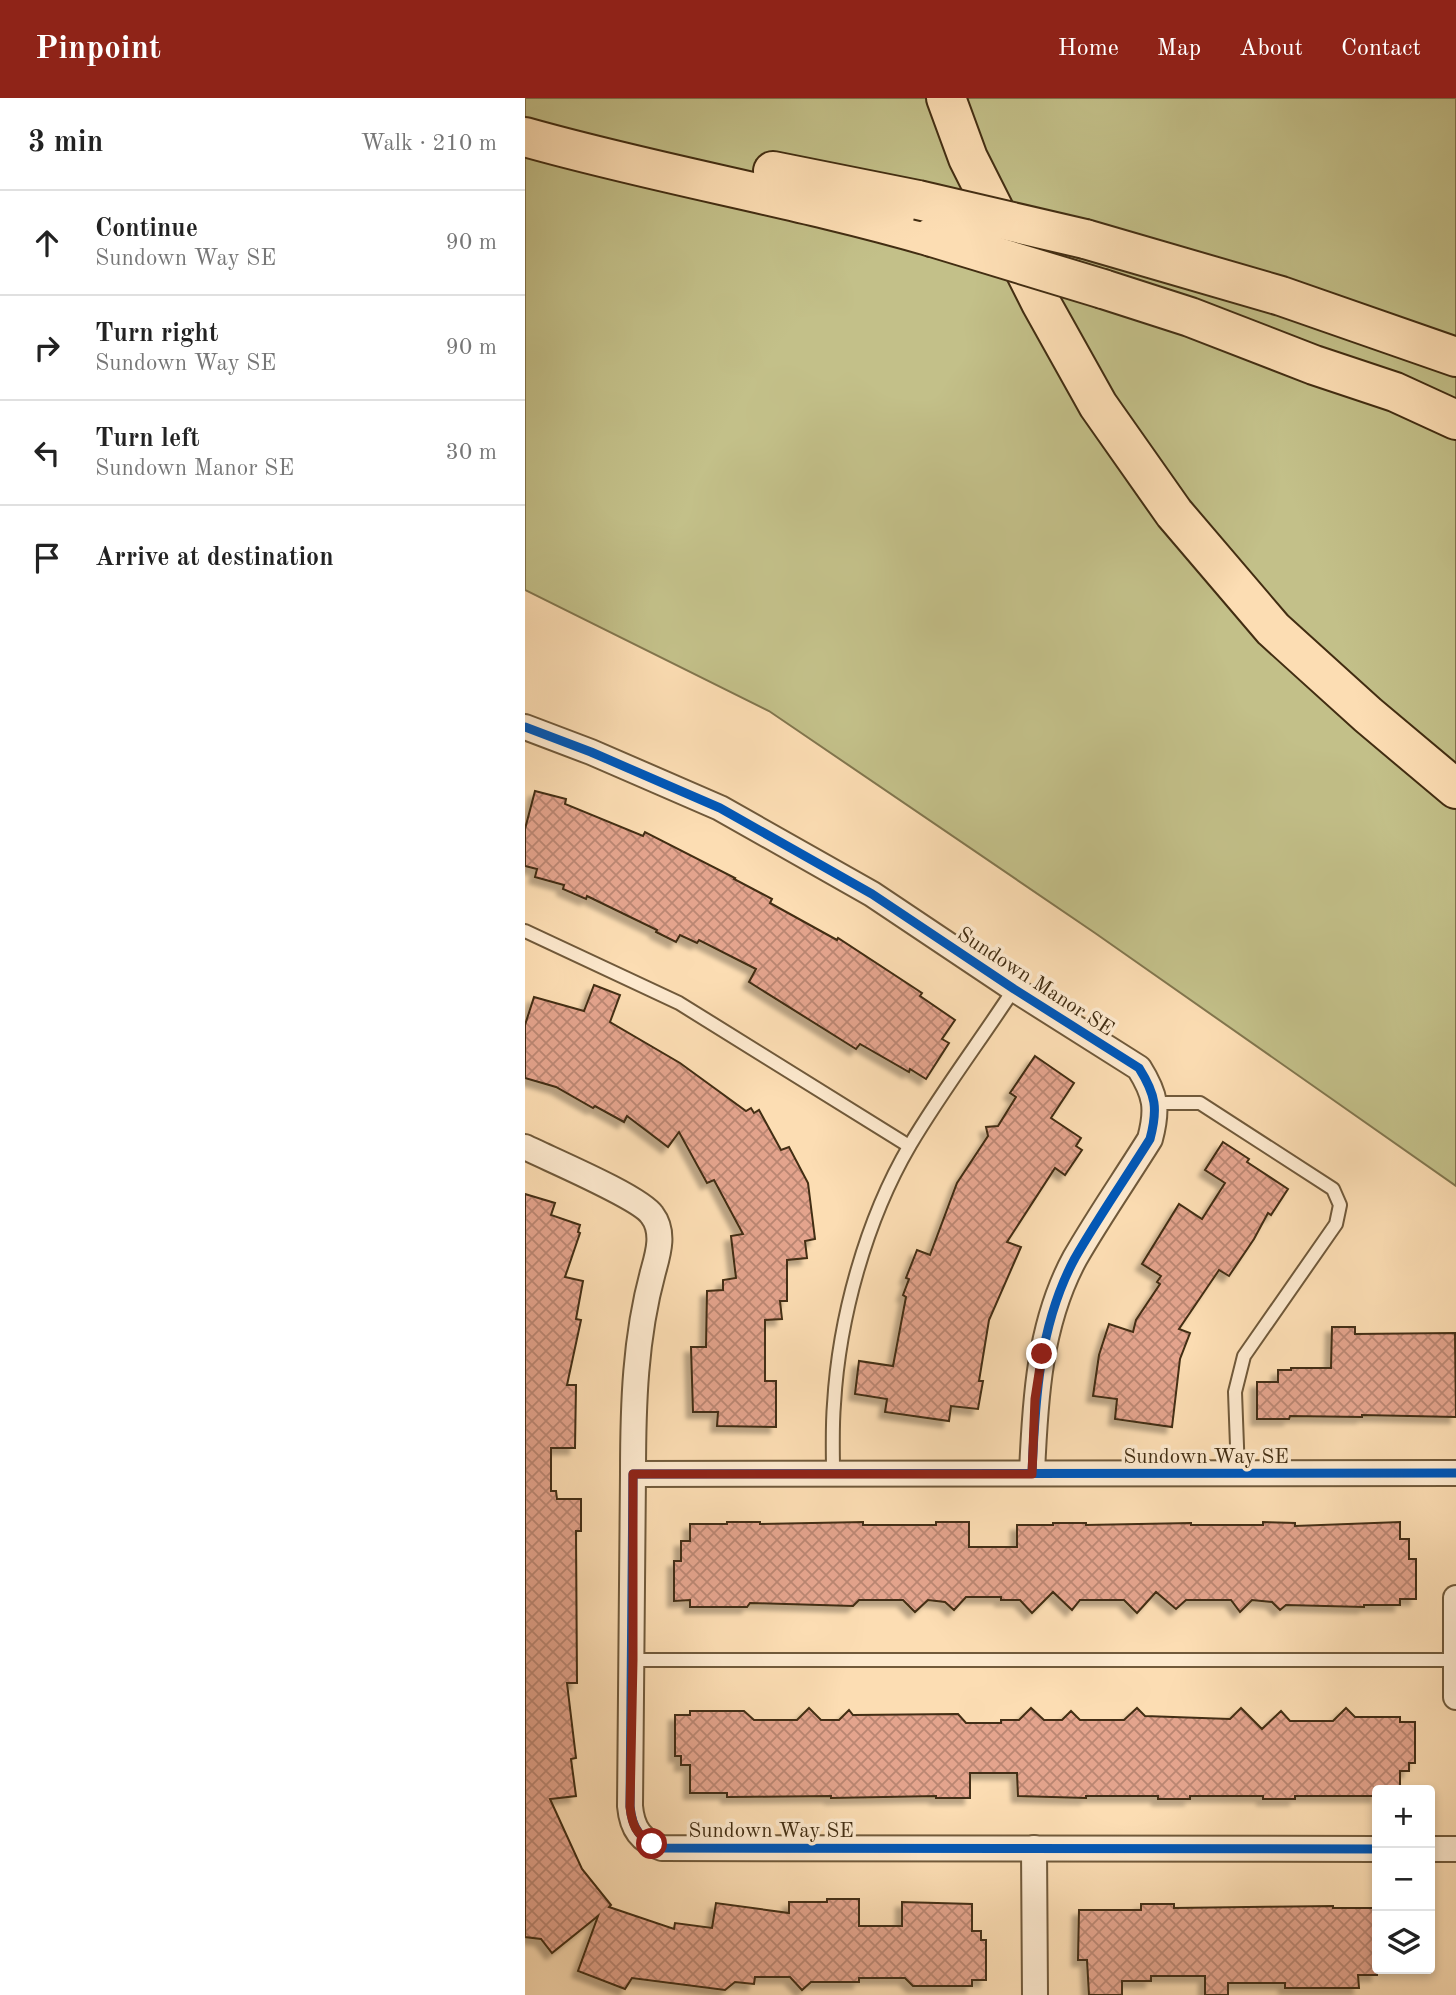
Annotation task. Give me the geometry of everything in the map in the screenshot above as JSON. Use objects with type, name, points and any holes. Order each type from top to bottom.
[{"type":"highway","points":[[946,98],[968,158],[1041,303],[1098,405],[1174,513],[1273,629],[1368,715],[1456,789]]},
{"type":"highway","points":[[525,136],[719,162],[918,200],[1085,239],[1281,296],[1456,357]]},
{"type":"highway","points":[[525,136],[587,155],[775,196],[932,237],[1103,289],[1203,322],[1314,365],[1395,392],[1456,420]]},
{"type":"street","name":"Sundown Manor SE","points":[[525,727],[591,752],[720,808],[872,894],[1139,1068],[1151,1087],[1155,1103]]},
{"type":"street","points":[[1032,1474],[1035,1399],[1042,1354],[1056,1306],[1074,1260],[1150,1139],[1155,1103]]},
{"type":"street","points":[[525,1147],[627,1197],[652,1214],[659,1233],[659,1254],[639,1331],[633,1410],[633,1474]]},
{"type":"street","name":"Sundown Way SE","points":[[1372,1849],[662,1847],[652,1844],[636,1832],[631,1820],[633,1474],[1456,1473]]},
{"type":"street","points":[[1456,1598],[1456,1697]]},
{"type":"street","points":[[1034,1849],[1035,1995]]},
{"type":"street","points":[[1435,1849],[1456,1849]]},
{"type":"lane","points":[[525,931],[679,1003],[909,1146]]},
{"type":"lane","points":[[833,1474],[834,1405],[843,1327],[861,1256],[909,1146],[1014,989]]},
{"type":"lane","points":[[1155,1103],[1201,1103],[1333,1189],[1340,1205],[1336,1224],[1244,1356],[1235,1392],[1238,1473]]},
{"type":"lane","points":[[633,1660],[1456,1660]]},
{"type":"shaded area","points":[[525,98],[1456,98],[1456,1186],[1095,933],[769,711],[525,590]]},
{"type":"building","points":[[535,791],[566,799],[565,804],[643,836],[645,832],[735,878],[772,899],[770,903],[837,940],[838,938],[922,993],[920,996],[955,1020],[942,1039],[949,1043],[926,1079],[860,1044],[856,1049],[749,982],[756,969],[699,940],[697,943],[680,935],[676,942],[587,896],[586,899],[563,889],[564,885],[535,877],[537,869],[525,866],[525,829]]},
{"type":"building","points":[[594,985],[620,995],[610,1022],[680,1063],[746,1111],[751,1108],[754,1113],[759,1110],[781,1150],[789,1147],[808,1183],[815,1239],[805,1241],[807,1258],[787,1260],[787,1301],[780,1301],[782,1319],[765,1320],[765,1381],[776,1381],[776,1427],[717,1426],[718,1412],[693,1412],[691,1347],[706,1347],[707,1291],[723,1290],[723,1280],[736,1278],[731,1236],[743,1234],[714,1180],[707,1183],[679,1132],[668,1147],[627,1116],[624,1122],[556,1087],[525,1078],[525,1025],[534,997],[584,1011]]},
{"type":"building","points":[[1035,1056],[1074,1083],[1051,1118],[1081,1138],[1076,1146],[1082,1150],[1065,1175],[1055,1168],[1007,1242],[1021,1247],[989,1320],[979,1381],[983,1381],[978,1409],[951,1406],[949,1421],[885,1412],[887,1399],[855,1394],[859,1361],[893,1366],[906,1297],[903,1295],[909,1279],[906,1278],[917,1250],[930,1255],[957,1183],[988,1136],[986,1127],[998,1126],[1016,1097],[1010,1093]]},
{"type":"building","points":[[1223,1142],[1249,1159],[1247,1162],[1288,1189],[1271,1215],[1268,1213],[1229,1276],[1219,1270],[1179,1329],[1190,1333],[1180,1359],[1172,1427],[1115,1419],[1117,1399],[1093,1396],[1099,1355],[1109,1324],[1133,1332],[1136,1320],[1160,1284],[1157,1282],[1161,1276],[1142,1264],[1179,1204],[1202,1219],[1225,1183],[1205,1170]]},
{"type":"building","points":[[525,1194],[555,1203],[551,1215],[580,1225],[580,1233],[565,1277],[583,1281],[576,1319],[581,1320],[567,1385],[576,1385],[575,1448],[551,1448],[551,1491],[556,1491],[557,1499],[581,1499],[581,1531],[576,1531],[577,1683],[567,1683],[576,1758],[571,1759],[576,1796],[550,1799],[582,1869],[611,1905],[609,1907],[674,1929],[675,1923],[712,1928],[716,1903],[789,1913],[789,1902],[859,1899],[859,1926],[902,1926],[902,1902],[972,1904],[972,1931],[981,1931],[981,1940],[986,1940],[986,1980],[972,1980],[972,1986],[913,1986],[905,1978],[859,1978],[859,1982],[811,1982],[802,1990],[790,1977],[755,1977],[754,1984],[735,1982],[725,1990],[632,1978],[625,1989],[578,1971],[598,1916],[552,1953],[541,1939],[525,1937]]},
{"type":"building","points":[[1332,1327],[1355,1327],[1355,1334],[1455,1333],[1456,1417],[1362,1415],[1257,1419],[1257,1382],[1278,1382],[1278,1370],[1331,1368]]},
{"type":"building","points":[[727,1522],[936,1525],[936,1522],[969,1522],[969,1547],[1017,1547],[1017,1525],[1263,1525],[1263,1522],[1295,1523],[1295,1526],[1400,1522],[1400,1539],[1409,1539],[1409,1559],[1416,1559],[1416,1599],[1400,1599],[1400,1605],[1286,1605],[1280,1610],[1272,1602],[1252,1600],[1240,1612],[1231,1600],[1186,1600],[1176,1609],[1156,1592],[1137,1613],[1124,1600],[1080,1600],[1072,1610],[1053,1592],[1032,1613],[1020,1600],[1001,1600],[1001,1597],[966,1597],[954,1610],[945,1602],[928,1600],[915,1612],[903,1600],[859,1600],[853,1606],[750,1603],[747,1607],[690,1607],[690,1600],[674,1601],[674,1561],[681,1561],[681,1541],[690,1541],[690,1524]]},
{"type":"building","points":[[809,1708],[821,1720],[839,1720],[849,1710],[853,1715],[958,1714],[966,1723],[1001,1723],[1001,1720],[1019,1720],[1031,1708],[1044,1720],[1062,1720],[1071,1711],[1080,1720],[1124,1720],[1137,1708],[1145,1716],[1230,1719],[1241,1708],[1262,1729],[1281,1711],[1290,1721],[1333,1721],[1346,1708],[1355,1717],[1400,1717],[1400,1722],[1415,1722],[1415,1763],[1409,1763],[1409,1771],[1400,1771],[1400,1785],[1372,1785],[1372,1796],[1295,1796],[1295,1799],[1263,1799],[1263,1796],[1190,1796],[1190,1799],[1158,1799],[1158,1796],[1018,1796],[1017,1773],[970,1773],[970,1798],[727,1797],[727,1793],[690,1793],[690,1765],[681,1765],[681,1756],[675,1756],[675,1715],[690,1715],[690,1711],[744,1711],[754,1720],[797,1720]]},
{"type":"building","points":[[1141,1904],[1174,1904],[1174,1908],[1372,1908],[1372,1974],[1377,1975],[1358,1975],[1359,1988],[1285,1988],[1285,1983],[1228,1983],[1228,1995],[1205,1995],[1205,1976],[1151,1976],[1151,1981],[1122,1981],[1122,1995],[1089,1995],[1087,1960],[1078,1960],[1079,1910],[1141,1910]]},
{"type":"cycle path","points":[[525,727],[591,752],[720,808],[872,894],[1139,1068],[1154,1102],[1150,1139],[1102,1213],[1063,1283],[1046,1336],[1041,1363],[1032,1473]]},
{"type":"cycle path","points":[[1372,1849],[662,1848],[648,1842],[635,1828],[630,1806],[633,1474],[1456,1473]]},
{"type":"route","points":[[652,1844],[636,1832],[630,1807],[633,1474],[1032,1474],[1035,1399],[1042,1354]]}]
